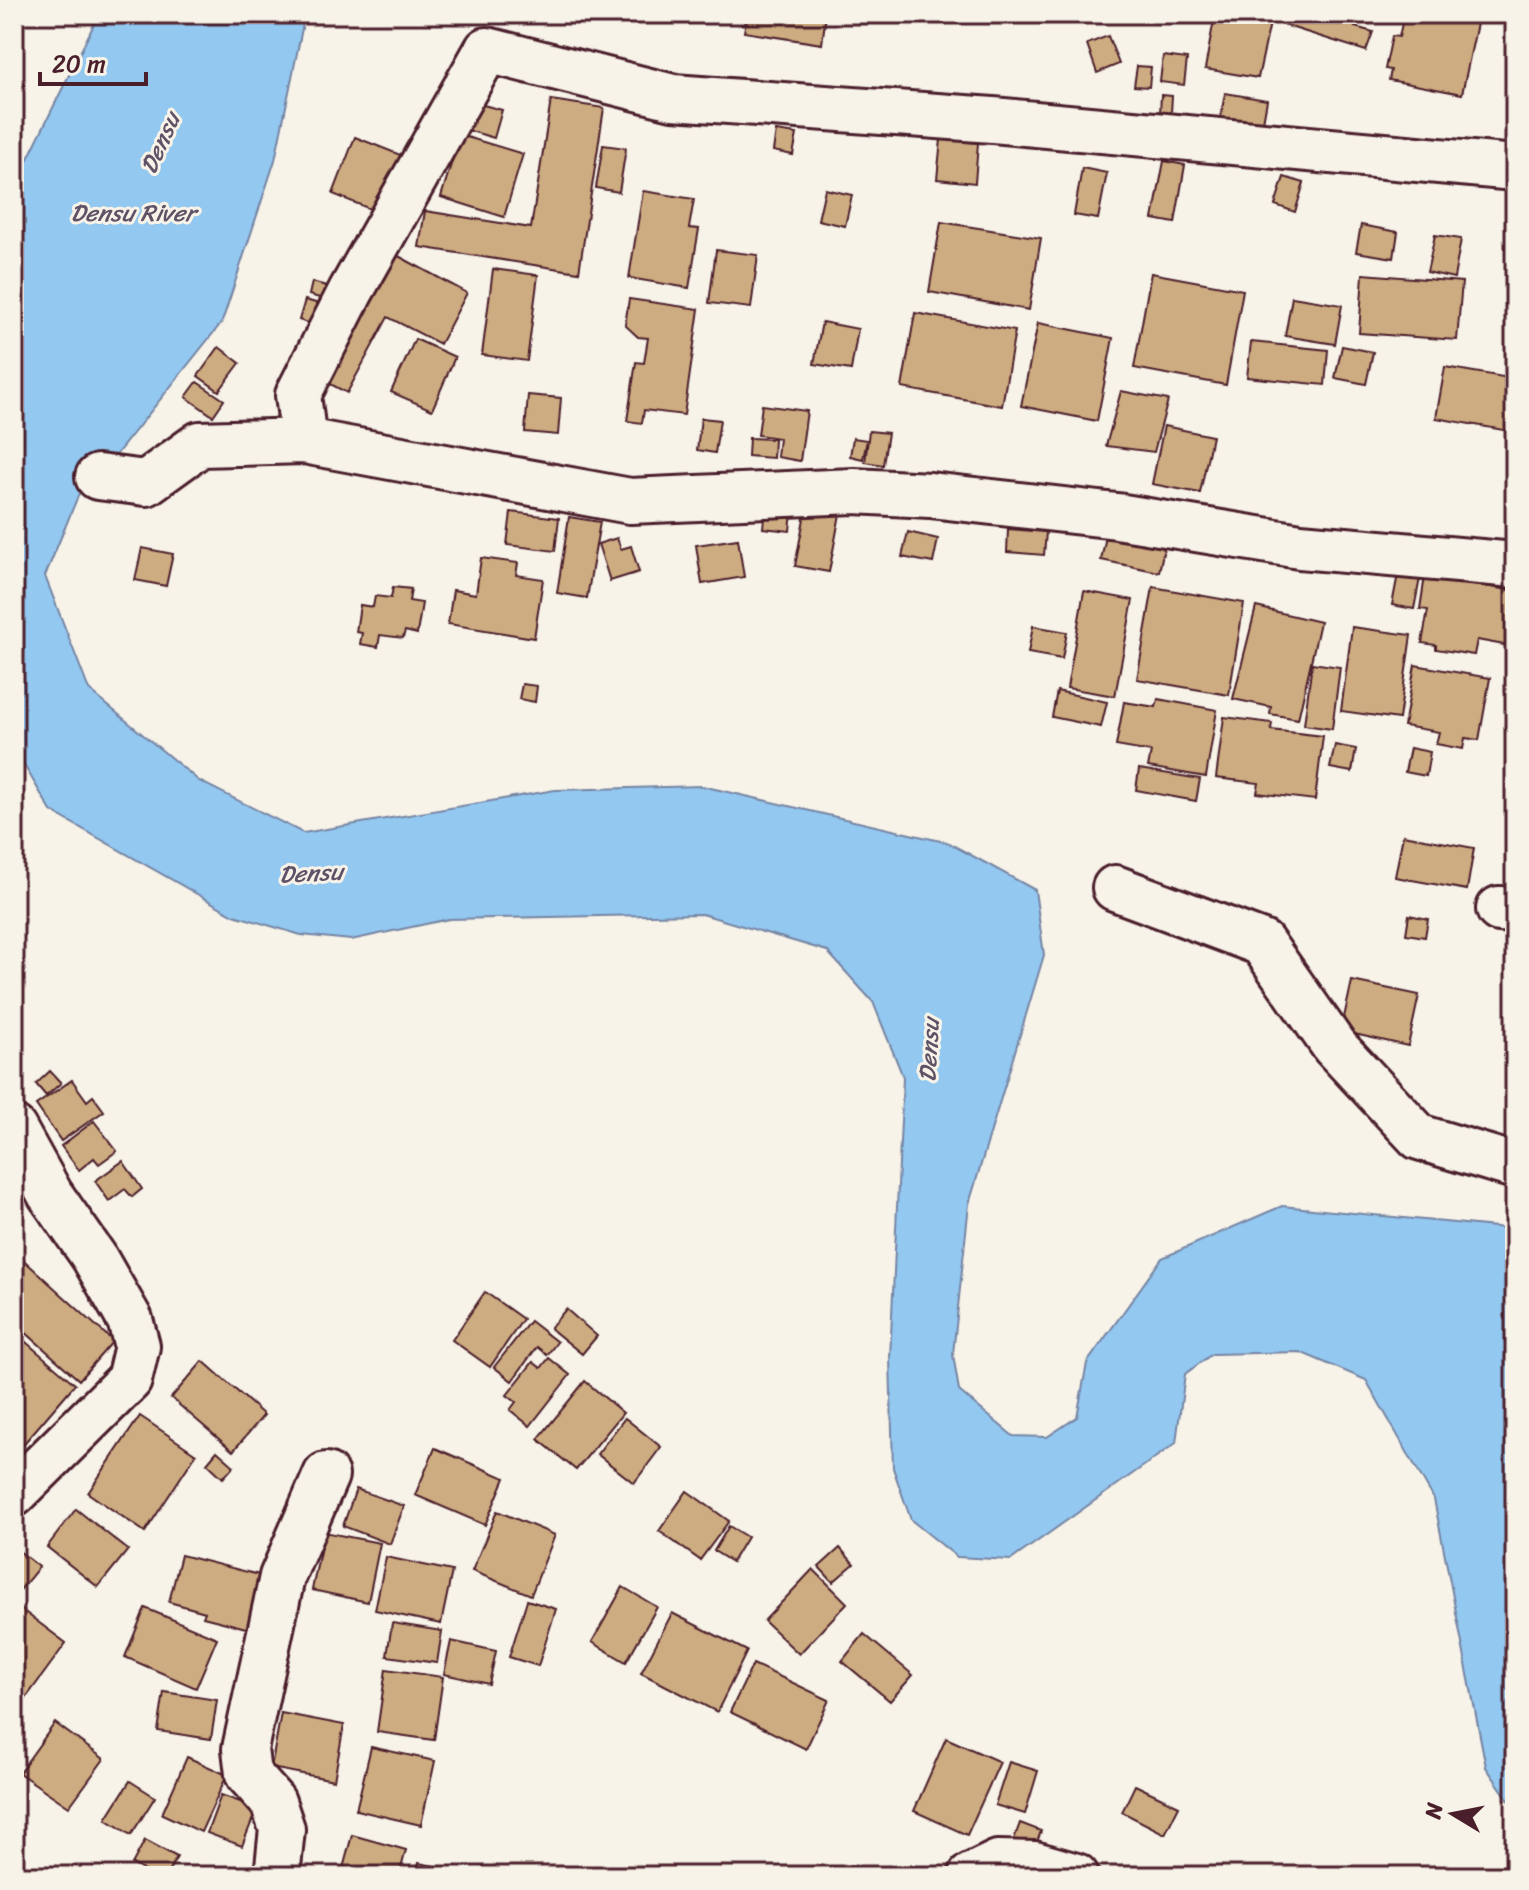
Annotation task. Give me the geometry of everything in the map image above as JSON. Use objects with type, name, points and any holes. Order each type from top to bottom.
[{"type":"street","points":[[304,441],[298,395],[351,291],[487,50],[673,97],[993,120],[1515,168]]},
{"type":"street","points":[[98,477],[146,483],[200,444],[304,441],[630,501],[854,491],[930,495],[1117,516],[1300,546],[1515,565]]},
{"type":"street","points":[[1115,888],[1262,943],[1334,1046],[1419,1137],[1515,1166]]},
{"type":"street","points":[[14,1129],[50,1194],[94,1257],[130,1320],[137,1346],[129,1380],[14,1494]]},
{"type":"street","points":[[277,1876],[282,1829],[273,1802],[248,1774],[245,1749],[282,1577],[326,1475]]},
{"type":"street","points":[[971,1876],[998,1863],[1034,1864],[1076,1876]]},
{"type":"water","points":[[99,14],[305,14],[275,160],[222,322],[115,456],[80,491],[45,576],[89,690],[199,781],[303,833],[555,790],[702,786],[949,843],[1035,890],[1044,955],[969,1204],[953,1354],[959,1391],[1013,1436],[1047,1437],[1077,1417],[1087,1363],[1162,1258],[1282,1206],[1515,1229],[1515,1809],[1486,1767],[1434,1499],[1366,1380],[1300,1352],[1212,1354],[1185,1374],[1176,1443],[1011,1560],[957,1557],[911,1520],[893,1468],[890,1358],[903,1077],[873,1002],[827,951],[702,914],[449,919],[351,940],[301,935],[234,915],[51,811],[14,748],[14,187]]},
{"type":"building","points":[[747,14],[826,14],[822,44],[744,32]]},
{"type":"building","points":[[1215,14],[1272,14],[1258,78],[1205,69]]},
{"type":"building","points":[[1288,14],[1359,14],[1355,27],[1373,32],[1366,51],[1284,25]]},
{"type":"building","points":[[1404,14],[1479,14],[1462,94],[1389,80],[1391,70],[1385,69],[1392,36],[1399,37]]},
{"type":"building","points":[[1108,36],[1119,64],[1097,73],[1087,44]]},
{"type":"building","points":[[1163,56],[1187,59],[1184,85],[1160,82]]},
{"type":"building","points":[[1137,66],[1151,67],[1149,87],[1134,86]]},
{"type":"building","points":[[1225,93],[1267,100],[1262,128],[1220,121]]},
{"type":"building","points":[[1161,95],[1172,96],[1171,113],[1160,113]]},
{"type":"building","points":[[551,100],[604,108],[579,272],[419,247],[425,211],[531,228]]},
{"type":"building","points":[[472,102],[502,110],[494,138],[464,129]]},
{"type":"building","points":[[776,131],[797,134],[793,155],[773,151]]},
{"type":"building","points":[[460,135],[523,154],[504,217],[441,197]]},
{"type":"building","points":[[355,137],[403,156],[380,213],[333,194]]},
{"type":"building","points":[[941,139],[978,143],[975,183],[937,179]]},
{"type":"building","points":[[603,145],[626,148],[619,192],[596,188]]},
{"type":"building","points":[[1164,161],[1185,165],[1175,223],[1153,219]]},
{"type":"building","points":[[1082,168],[1107,173],[1098,219],[1074,215]]},
{"type":"building","points":[[1284,177],[1304,183],[1295,212],[1275,205]]},
{"type":"building","points":[[825,189],[852,195],[845,226],[818,220]]},
{"type":"building","points":[[643,191],[694,199],[689,228],[699,229],[689,288],[629,278]]},
{"type":"building","points":[[941,222],[1041,238],[1029,310],[929,292]]},
{"type":"building","points":[[1361,225],[1398,232],[1394,258],[1356,252]]},
{"type":"building","points":[[1435,235],[1461,239],[1454,278],[1427,272]]},
{"type":"building","points":[[716,250],[758,255],[751,308],[709,303]]},
{"type":"building","points":[[391,252],[467,293],[440,344],[388,317],[347,393],[323,380]]},
{"type":"building","points":[[493,269],[538,275],[527,361],[482,355]]},
{"type":"building","points":[[1151,273],[1243,290],[1226,385],[1134,368]]},
{"type":"building","points":[[1363,274],[1462,282],[1457,340],[1359,333]]},
{"type":"building","points":[[312,282],[330,287],[327,300],[309,295]]},
{"type":"building","points":[[1292,297],[1342,305],[1335,344],[1285,336]]},
{"type":"building","points":[[629,299],[699,309],[684,415],[644,410],[642,423],[627,421],[636,362],[644,363],[648,338],[638,337],[625,325]]},
{"type":"building","points":[[305,300],[323,305],[317,326],[299,320]]},
{"type":"building","points":[[915,313],[1015,331],[1002,406],[902,388]]},
{"type":"building","points":[[822,322],[858,329],[851,370],[814,364]]},
{"type":"building","points":[[1038,323],[1113,338],[1097,421],[1021,406]]},
{"type":"building","points":[[415,339],[455,357],[432,410],[391,392]]},
{"type":"building","points":[[1251,342],[1328,350],[1325,385],[1247,377]]},
{"type":"building","points":[[1342,346],[1373,352],[1366,384],[1335,378]]},
{"type":"building","points":[[219,347],[240,363],[219,391],[198,376]]},
{"type":"building","points":[[1445,367],[1515,379],[1515,432],[1436,418]]},
{"type":"building","points":[[197,382],[224,400],[213,416],[186,397]]},
{"type":"building","points":[[1121,391],[1168,400],[1154,452],[1106,446]]},
{"type":"building","points":[[528,395],[561,398],[558,435],[525,432]]},
{"type":"building","points":[[762,405],[807,411],[800,461],[777,457],[779,438],[758,435]]},
{"type":"building","points":[[701,418],[720,420],[715,453],[697,450]]},
{"type":"building","points":[[1164,426],[1212,436],[1200,493],[1152,484]]},
{"type":"building","points":[[869,431],[888,433],[883,465],[865,462]]},
{"type":"building","points":[[749,438],[774,439],[773,458],[748,456]]},
{"type":"building","points":[[853,438],[867,440],[863,459],[850,456]]},
{"type":"building","points":[[765,507],[792,510],[790,531],[763,528]]},
{"type":"building","points":[[806,508],[840,514],[829,572],[795,566]]},
{"type":"building","points":[[511,512],[559,518],[555,551],[507,545]]},
{"type":"building","points":[[569,517],[600,522],[587,598],[557,593]]},
{"type":"building","points":[[1008,529],[1046,532],[1044,555],[1007,552]]},
{"type":"building","points":[[908,532],[938,539],[933,563],[902,557]]},
{"type":"building","points":[[1106,536],[1164,548],[1159,572],[1101,560]]},
{"type":"building","points":[[617,538],[621,549],[631,546],[639,572],[610,581],[598,544]]},
{"type":"building","points":[[738,539],[744,577],[702,584],[696,545]]},
{"type":"building","points":[[142,548],[173,554],[166,586],[135,580]]},
{"type":"building","points":[[481,558],[518,563],[516,575],[543,579],[534,638],[448,624],[453,590],[476,594]]},
{"type":"building","points":[[1399,569],[1421,573],[1414,609],[1392,605]]},
{"type":"building","points":[[1425,576],[1515,591],[1515,647],[1477,640],[1474,655],[1436,649],[1436,645],[1422,643],[1428,610],[1420,609]]},
{"type":"building","points":[[393,587],[411,589],[409,601],[422,603],[417,634],[405,631],[403,638],[380,635],[378,647],[360,644],[362,633],[356,632],[360,605],[373,607],[375,596],[391,598]]},
{"type":"building","points":[[1153,587],[1244,603],[1229,695],[1137,679]]},
{"type":"building","points":[[1084,591],[1133,600],[1115,696],[1067,688]]},
{"type":"building","points":[[1256,607],[1320,622],[1298,719],[1270,714],[1271,707],[1233,699]]},
{"type":"building","points":[[1033,626],[1067,632],[1062,659],[1028,653]]},
{"type":"building","points":[[1352,627],[1411,635],[1399,719],[1341,711]]},
{"type":"building","points":[[1312,663],[1340,667],[1332,729],[1304,725]]},
{"type":"building","points":[[1415,665],[1490,678],[1479,740],[1465,738],[1463,749],[1436,744],[1439,732],[1404,726]]},
{"type":"building","points":[[522,684],[537,686],[535,702],[519,699]]},
{"type":"building","points":[[1057,691],[1107,702],[1101,727],[1052,717]]},
{"type":"building","points":[[1158,699],[1217,710],[1206,777],[1148,767],[1151,752],[1116,746],[1124,702],[1156,707]]},
{"type":"building","points":[[1224,717],[1272,723],[1271,730],[1323,736],[1315,800],[1257,793],[1259,783],[1216,778]]},
{"type":"building","points":[[1335,745],[1356,749],[1352,772],[1330,768]]},
{"type":"building","points":[[1410,748],[1430,752],[1426,776],[1405,772]]},
{"type":"building","points":[[1139,769],[1200,779],[1196,801],[1136,790]]},
{"type":"building","points":[[1403,835],[1474,848],[1467,890],[1395,877]]},
{"type":"building","points":[[1409,915],[1428,919],[1425,937],[1406,934]]},
{"type":"building","points":[[1352,981],[1419,995],[1408,1046],[1341,1031]]},
{"type":"building","points":[[1515,1011],[1515,1059],[1504,1057]]},
{"type":"building","points":[[50,1071],[61,1083],[46,1096],[36,1084]]},
{"type":"building","points":[[72,1080],[87,1101],[93,1096],[104,1111],[61,1141],[36,1105]]},
{"type":"building","points":[[94,1121],[117,1151],[99,1164],[94,1158],[79,1170],[61,1146]]},
{"type":"building","points":[[123,1161],[142,1189],[132,1197],[125,1189],[109,1201],[95,1181]]},
{"type":"building","points":[[17,1254],[113,1341],[79,1380],[14,1322],[14,1257]]},
{"type":"building","points":[[485,1292],[523,1319],[490,1367],[452,1340]]},
{"type":"building","points":[[566,1309],[597,1336],[582,1354],[550,1328]]},
{"type":"building","points":[[530,1321],[557,1342],[547,1355],[537,1347],[512,1381],[494,1367]]},
{"type":"building","points":[[20,1337],[75,1384],[14,1455],[14,1344]]},
{"type":"building","points":[[549,1358],[570,1375],[530,1426],[510,1410],[516,1402],[507,1395],[533,1362],[541,1368]]},
{"type":"building","points":[[203,1361],[264,1415],[233,1451],[171,1398]]},
{"type":"building","points":[[585,1381],[623,1413],[576,1470],[538,1439]]},
{"type":"building","points":[[140,1416],[196,1454],[145,1532],[88,1493]]},
{"type":"building","points":[[625,1418],[661,1447],[634,1483],[597,1454]]},
{"type":"building","points":[[435,1448],[505,1478],[485,1525],[415,1495]]},
{"type":"building","points":[[217,1451],[234,1466],[223,1478],[207,1463]]},
{"type":"building","points":[[356,1489],[404,1506],[390,1544],[343,1526]]},
{"type":"building","points":[[687,1491],[729,1521],[700,1560],[659,1531]]},
{"type":"building","points":[[76,1509],[128,1550],[98,1587],[47,1547]]},
{"type":"building","points":[[497,1511],[555,1535],[531,1595],[472,1571]]},
{"type":"building","points":[[729,1526],[747,1537],[732,1562],[714,1551]]},
{"type":"building","points":[[324,1532],[380,1543],[368,1602],[312,1590]]},
{"type":"building","points":[[14,1547],[39,1567],[16,1595],[14,1594]]},
{"type":"building","points":[[840,1548],[854,1564],[833,1582],[819,1567]]},
{"type":"building","points":[[181,1555],[267,1577],[254,1630],[203,1617],[205,1612],[169,1602]]},
{"type":"building","points":[[386,1557],[452,1571],[441,1624],[375,1610]]},
{"type":"building","points":[[813,1569],[847,1603],[799,1654],[764,1621]]},
{"type":"building","points":[[623,1587],[657,1607],[626,1662],[592,1642]]},
{"type":"building","points":[[527,1600],[556,1609],[538,1666],[509,1657]]},
{"type":"building","points":[[14,1604],[66,1643],[20,1706],[14,1701]]},
{"type":"building","points":[[145,1608],[217,1638],[196,1688],[125,1657]]},
{"type":"building","points":[[672,1613],[747,1651],[717,1712],[641,1673]]},
{"type":"building","points":[[392,1623],[442,1631],[437,1663],[387,1656]]},
{"type":"building","points":[[864,1634],[913,1675],[890,1701],[842,1661]]},
{"type":"building","points":[[451,1641],[496,1651],[489,1684],[444,1674]]},
{"type":"building","points":[[753,1664],[829,1700],[806,1749],[730,1712]]},
{"type":"building","points":[[386,1669],[443,1677],[434,1740],[377,1732]]},
{"type":"building","points":[[164,1692],[217,1700],[211,1739],[158,1731]]},
{"type":"building","points":[[14,1708],[24,1717],[14,1728]]},
{"type":"building","points":[[281,1713],[344,1725],[334,1780],[271,1768]]},
{"type":"building","points":[[55,1723],[104,1759],[69,1807],[19,1773]]},
{"type":"building","points":[[946,1738],[1000,1762],[967,1835],[914,1811]]},
{"type":"building","points":[[371,1747],[435,1761],[421,1825],[356,1810]]},
{"type":"building","points":[[187,1757],[227,1775],[201,1832],[162,1814]]},
{"type":"building","points":[[1009,1762],[1038,1771],[1025,1814],[995,1805]]},
{"type":"building","points":[[130,1781],[155,1797],[131,1835],[106,1819]]},
{"type":"building","points":[[1135,1785],[1179,1806],[1165,1834],[1122,1812]]},
{"type":"building","points":[[221,1795],[257,1808],[242,1846],[207,1833]]},
{"type":"building","points":[[1020,1823],[1041,1831],[1033,1853],[1012,1845]]},
{"type":"building","points":[[352,1835],[406,1850],[399,1876],[341,1876]]},
{"type":"building","points":[[145,1840],[177,1857],[166,1876],[154,1876],[132,1864]]},
{"type":"building","points":[[419,1863],[439,1867],[437,1876],[416,1876]]},
{"type":"water label","name":"Densu","points":[[160,143]]},
{"type":"water label","name":"Densu River","points":[[133,213]]},
{"type":"water label","name":"Densu","points":[[311,873]]},
{"type":"water label","name":"Densu","points":[[929,1050]]}]
